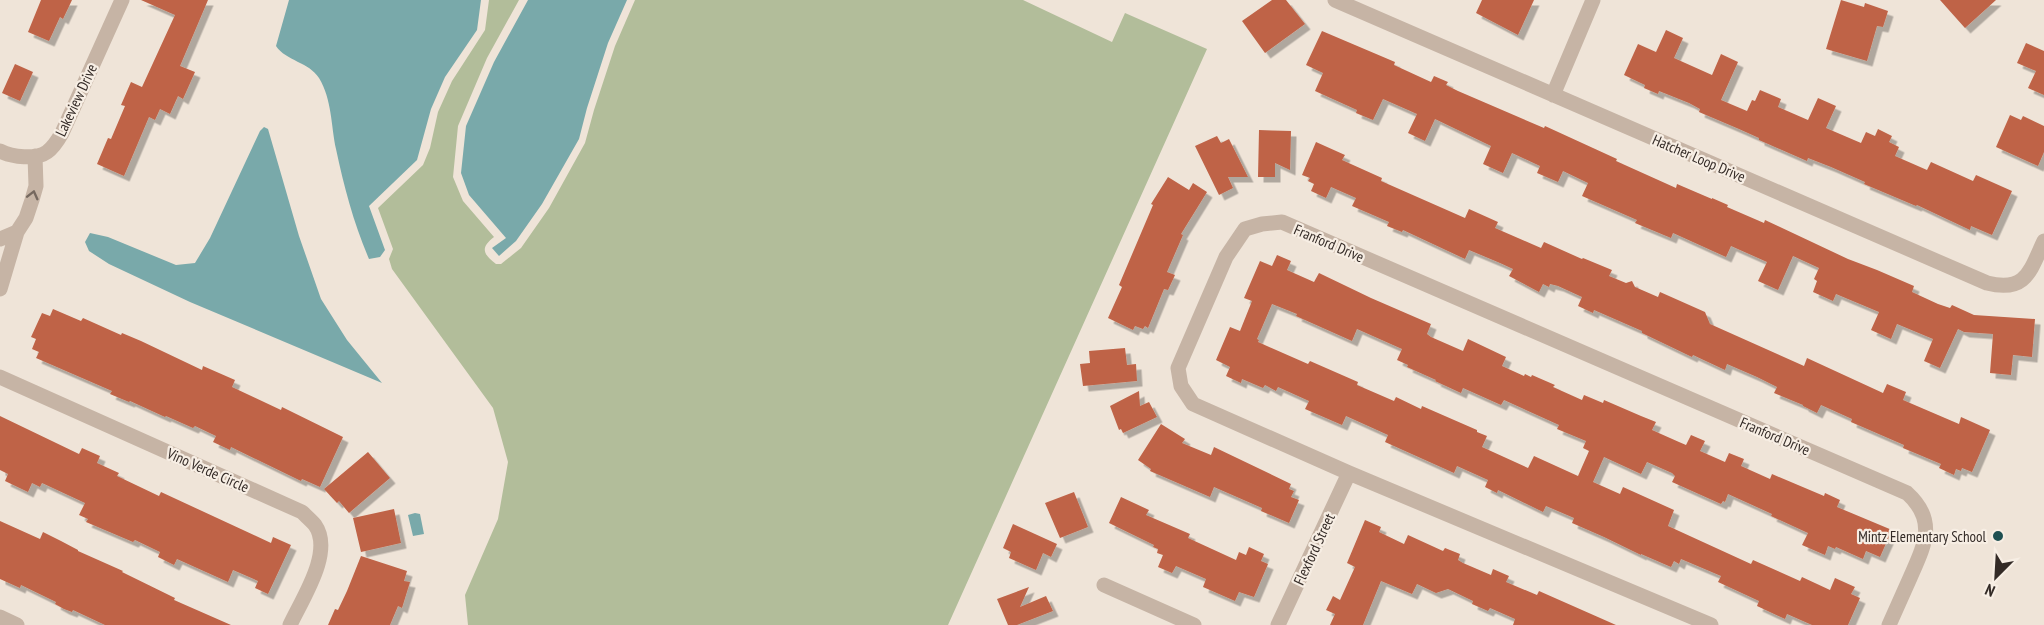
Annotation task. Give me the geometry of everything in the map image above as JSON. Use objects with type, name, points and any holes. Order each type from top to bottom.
[{"type":"street","name":"Lakeview Drive","points":[[34,156],[45,154],[54,147],[62,133],[122,0]]},
{"type":"street","name":"Hatcher Loop Drive","points":[[1335,0],[1987,283],[2001,287],[2014,285],[2023,280],[2030,272],[2044,241]]},
{"type":"street","points":[[1553,95],[1593,0]]},
{"type":"street","points":[[0,151],[10,156],[34,156],[36,186],[26,218],[17,232],[0,289]]},
{"type":"street","name":"Franford Drive","points":[[1711,625],[1349,473],[1193,404],[1181,386],[1178,368],[1227,257],[1245,229],[1282,222],[1907,493],[1917,502],[1923,512],[1926,528],[1924,545],[1889,625]]},
{"type":"street","points":[[0,238],[17,232]]},
{"type":"street","name":"Vino Verde Circle","points":[[0,377],[302,512],[315,526],[321,541],[321,559],[290,625]]},
{"type":"street","name":"Flexford Street","points":[[1278,625],[1349,473]]},
{"type":"street","points":[[1104,585],[1194,625]]},
{"type":"street","points":[[0,617],[17,625]]},
{"type":"green space","points":[[489,0],[519,0],[487,58],[458,126],[453,177],[463,201],[494,237],[487,244],[485,251],[496,264],[501,264],[521,248],[549,208],[585,143],[615,46],[635,0],[1023,0],[1112,42],[1125,13],[1207,49],[948,625],[468,625],[465,595],[498,519],[508,462],[493,408],[392,269],[389,259],[393,249],[378,208],[423,165],[430,148],[438,112],[452,81],[485,30]]},
{"type":"water","points":[[289,0],[481,0],[477,30],[445,77],[431,109],[417,160],[369,206],[385,250],[380,257],[369,259],[354,219],[339,163],[329,104],[323,86],[315,73],[280,51],[276,46]]},
{"type":"water","points":[[528,0],[627,0],[608,43],[579,139],[542,204],[516,241],[499,256],[492,248],[506,238],[469,195],[461,173],[466,126],[494,62]]},
{"type":"water","points":[[264,127],[268,129],[299,236],[321,299],[347,340],[382,383],[190,302],[109,264],[89,251],[85,242],[90,233],[108,237],[176,265],[195,263],[210,238],[260,131]]},
{"type":"water","points":[[420,514],[424,534],[413,536],[408,515]]},
{"type":"building","points":[[41,0],[72,0],[63,19],[60,17],[49,41],[28,32]]},
{"type":"building","points":[[141,0],[208,0],[180,66],[195,72],[183,99],[178,96],[170,114],[160,109],[155,120],[149,117],[124,176],[97,164],[125,106],[121,105],[131,82],[142,87],[175,15]]},
{"type":"building","points":[[1272,0],[1286,0],[1305,24],[1265,53],[1242,21]]},
{"type":"building","points":[[1482,0],[1534,0],[1518,35],[1476,13]]},
{"type":"building","points":[[1841,0],[1864,7],[1865,3],[1888,11],[1883,27],[1877,26],[1867,61],[1826,49]]},
{"type":"building","points":[[1940,0],[1996,0],[1965,28]]},
{"type":"building","points":[[1666,30],[1683,38],[1674,58],[1712,75],[1721,54],[1738,62],[1721,100],[1747,111],[1760,90],[1781,99],[1778,107],[1808,120],[1818,98],[1836,106],[1826,128],[1861,143],[1866,132],[1875,136],[1878,129],[1892,136],[1889,142],[1899,147],[1895,156],[1927,170],[1931,162],[1973,181],[1976,175],[2012,191],[1992,235],[1971,226],[1970,230],[1917,205],[1864,184],[1865,182],[1831,167],[1808,158],[1807,161],[1699,112],[1700,109],[1689,103],[1659,91],[1658,94],[1644,88],[1645,85],[1624,75],[1638,44],[1656,52]]},
{"type":"building","points":[[1322,31],[1395,62],[1394,65],[1431,82],[1434,76],[1448,82],[1446,85],[1458,91],[1544,128],[1545,126],[1676,188],[1677,184],[1712,198],[1728,205],[1727,207],[1764,223],[1765,220],[1848,259],[1914,286],[1912,292],[1938,304],[1950,308],[1952,305],[1974,315],[2035,319],[2032,357],[2013,355],[2011,375],[1990,373],[1993,334],[1964,332],[1958,329],[1940,368],[1924,361],[1933,339],[1897,324],[1891,339],[1871,330],[1879,312],[1836,294],[1833,301],[1813,292],[1817,281],[1814,279],[1819,268],[1793,256],[1778,290],[1758,281],[1767,262],[1731,246],[1726,257],[1673,233],[1671,238],[1635,223],[1637,220],[1582,196],[1588,183],[1563,171],[1558,182],[1537,173],[1540,166],[1512,153],[1503,173],[1483,164],[1491,146],[1435,119],[1425,141],[1408,133],[1417,114],[1383,99],[1373,120],[1356,113],[1357,110],[1315,91],[1323,73],[1306,65]]},
{"type":"building","points":[[2026,43],[2044,51],[2044,95],[2028,88],[2036,71],[2017,63]]},
{"type":"building","points":[[15,64],[33,72],[20,101],[2,93]]},
{"type":"building","points":[[2010,115],[2021,120],[2023,116],[2044,126],[2044,152],[2038,166],[1996,147]]},
{"type":"building","points":[[1259,130],[1291,131],[1290,170],[1275,163],[1275,177],[1258,177]]},
{"type":"building","points":[[1217,136],[1221,143],[1229,139],[1248,177],[1228,177],[1233,188],[1219,195],[1195,146]]},
{"type":"building","points":[[1316,142],[1345,155],[1342,160],[1382,178],[1381,181],[1465,218],[1469,209],[1498,222],[1495,228],[1541,248],[1544,242],[1612,270],[1609,276],[1626,283],[1632,281],[1635,287],[1658,297],[1660,292],[1705,312],[1710,324],[1804,366],[1807,358],[1883,393],[1887,384],[1906,392],[1903,400],[1959,424],[1961,417],[1990,430],[1972,472],[1962,468],[1961,471],[1956,469],[1954,475],[1939,468],[1941,464],[1903,448],[1904,445],[1851,422],[1852,419],[1821,405],[1817,413],[1774,393],[1777,387],[1757,377],[1727,364],[1725,370],[1693,355],[1692,357],[1642,331],[1594,310],[1593,313],[1578,306],[1582,297],[1558,286],[1550,284],[1549,287],[1543,284],[1539,292],[1509,276],[1513,269],[1500,263],[1469,250],[1465,259],[1403,230],[1402,232],[1387,226],[1389,222],[1352,206],[1356,198],[1331,187],[1326,198],[1311,191],[1314,184],[1308,181],[1310,178],[1302,175]]},
{"type":"building","points":[[1168,177],[1189,190],[1193,183],[1207,192],[1181,234],[1183,235],[1167,272],[1175,275],[1168,290],[1164,289],[1148,328],[1135,326],[1133,330],[1108,318],[1122,287],[1119,285],[1153,205],[1151,204]]},
{"type":"building","points":[[1277,255],[1291,261],[1287,270],[1314,282],[1319,273],[1431,324],[1427,334],[1431,337],[1463,351],[1468,339],[1506,357],[1502,366],[1524,376],[1525,374],[1531,377],[1532,375],[1582,400],[1584,395],[1603,403],[1604,400],[1656,422],[1652,430],[1686,445],[1691,435],[1705,441],[1700,451],[1725,462],[1729,453],[1744,459],[1741,466],[1770,479],[1772,474],[1824,496],[1825,493],[1840,500],[1837,507],[1892,530],[1880,557],[1866,551],[1863,559],[1836,547],[1835,549],[1828,546],[1825,555],[1802,545],[1808,533],[1728,494],[1725,502],[1721,504],[1672,482],[1675,476],[1672,473],[1647,462],[1641,474],[1604,457],[1593,482],[1620,494],[1623,487],[1674,510],[1668,526],[1751,564],[1753,560],[1800,581],[1802,577],[1830,590],[1835,578],[1855,587],[1851,594],[1860,598],[1848,625],[1812,625],[1787,614],[1785,619],[1757,606],[1759,601],[1718,582],[1721,576],[1681,559],[1679,564],[1674,561],[1671,567],[1641,555],[1572,523],[1574,518],[1546,506],[1543,512],[1498,490],[1497,493],[1485,487],[1488,480],[1457,466],[1454,473],[1385,442],[1388,435],[1346,416],[1342,425],[1305,409],[1309,401],[1278,387],[1276,391],[1265,385],[1263,388],[1242,379],[1241,383],[1226,376],[1230,367],[1216,360],[1230,327],[1240,331],[1252,301],[1244,298],[1260,261],[1272,266]],"holes":[[[1272,304],[1297,314],[1296,316],[1352,341],[1357,329],[1402,349],[1397,360],[1435,381],[1461,393],[1463,388],[1501,405],[1504,400],[1559,425],[1557,429],[1586,441],[1583,448],[1589,451],[1578,476],[1534,456],[1528,468],[1482,447],[1487,436],[1477,430],[1422,406],[1421,409],[1396,397],[1394,401],[1310,361],[1308,364],[1258,342],[1257,339]]]},
{"type":"building","points":[[53,309],[81,321],[83,318],[121,335],[122,333],[202,370],[203,366],[235,380],[232,387],[281,410],[282,407],[343,437],[320,487],[302,479],[301,481],[231,447],[230,450],[213,442],[216,436],[195,426],[193,428],[110,394],[112,391],[36,358],[39,352],[32,349],[36,339],[31,337],[42,313],[50,316]]},
{"type":"building","points":[[1125,348],[1127,365],[1136,364],[1137,381],[1083,386],[1080,364],[1090,363],[1089,351]]},
{"type":"building","points":[[1139,391],[1140,406],[1149,402],[1157,417],[1123,433],[1121,429],[1119,430],[1110,406]]},
{"type":"building","points":[[0,416],[79,454],[82,448],[100,456],[97,463],[119,473],[117,476],[159,496],[161,492],[271,543],[273,537],[291,545],[268,594],[255,588],[258,581],[233,570],[228,582],[177,559],[174,565],[158,557],[160,552],[86,522],[88,519],[79,515],[85,503],[42,483],[40,487],[32,483],[28,492],[5,481],[8,474],[0,470]]},
{"type":"building","points":[[1161,424],[1185,439],[1182,443],[1211,455],[1214,447],[1291,484],[1289,489],[1294,491],[1291,497],[1299,500],[1289,523],[1261,511],[1262,508],[1214,487],[1210,497],[1150,471],[1151,469],[1138,460]]},
{"type":"building","points":[[368,452],[390,478],[349,513],[324,489]]},
{"type":"building","points":[[1074,492],[1088,527],[1060,538],[1045,503]]},
{"type":"building","points":[[1121,497],[1149,510],[1146,515],[1190,534],[1188,538],[1236,560],[1239,552],[1246,555],[1249,547],[1264,554],[1261,561],[1268,564],[1254,597],[1239,592],[1235,601],[1203,587],[1206,579],[1176,566],[1172,573],[1158,567],[1163,555],[1157,553],[1158,549],[1153,547],[1154,545],[1109,523]]},
{"type":"building","points":[[394,509],[401,543],[361,552],[353,518]]},
{"type":"building","points":[[1365,520],[1381,527],[1379,532],[1404,544],[1408,535],[1443,551],[1445,548],[1460,554],[1458,560],[1463,563],[1491,575],[1493,569],[1509,576],[1506,582],[1537,595],[1539,591],[1616,625],[1513,625],[1515,619],[1490,608],[1488,611],[1472,604],[1473,601],[1448,589],[1436,593],[1417,584],[1412,594],[1381,581],[1363,625],[1330,625],[1335,614],[1326,610],[1333,596],[1340,600],[1355,567],[1347,563]]},
{"type":"building","points":[[0,521],[40,539],[43,532],[123,571],[175,598],[174,600],[231,625],[105,625],[73,610],[72,612],[64,609],[55,604],[56,602],[21,585],[20,588],[0,579]]},
{"type":"building","points":[[1013,524],[1057,544],[1051,557],[1043,553],[1036,570],[1009,558],[1011,552],[1003,548]]},
{"type":"building","points":[[361,556],[407,571],[404,581],[410,582],[402,608],[398,606],[390,625],[328,625],[335,609],[338,610]]},
{"type":"building","points":[[1029,587],[1020,607],[1046,596],[1053,611],[1017,625],[1008,625],[997,599]]},
{"type":"place","name":"Mintz Elementary School","points":[[1998,536]]}]
